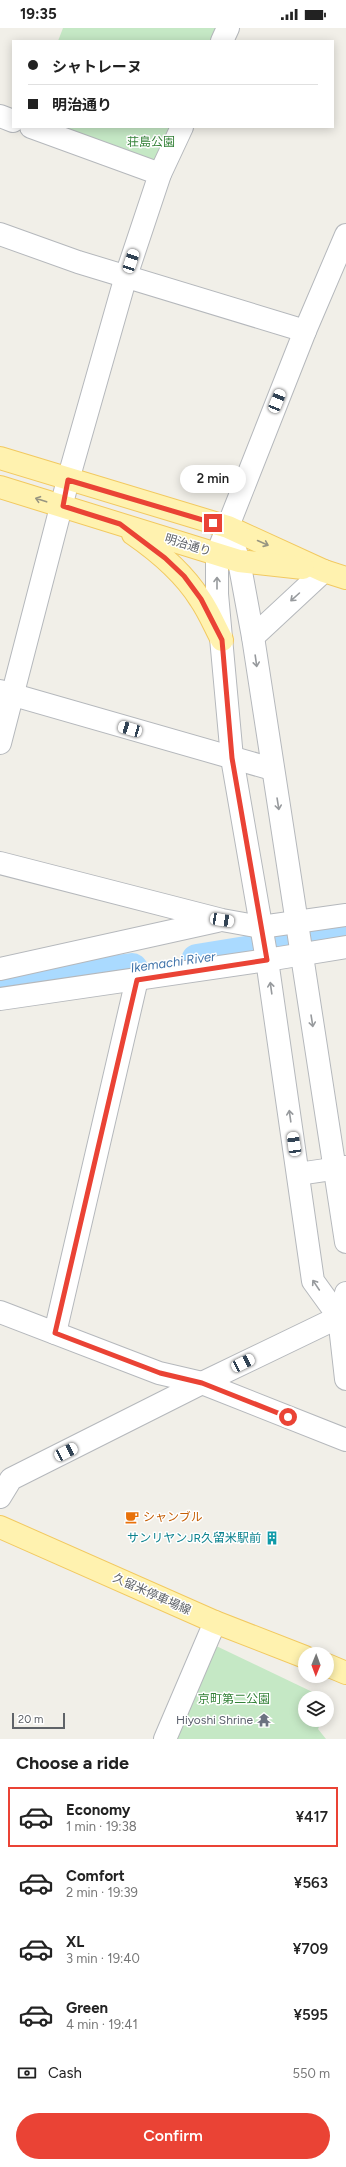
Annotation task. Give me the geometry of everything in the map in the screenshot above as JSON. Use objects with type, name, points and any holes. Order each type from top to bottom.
[{"type":"main road","points":[[0,458],[68,480],[228,527],[324,571],[346,578]]},
{"type":"main road","name":"明治通り","points":[[0,487],[239,561],[324,571]]},
{"type":"main road","points":[[120,524],[165,558],[184,576],[201,599],[222,640]]},
{"type":"main road","name":"久留米停車場線","points":[[0,1527],[215,1622],[298,1654]]},
{"type":"main road","points":[[334,1668],[346,1672]]},
{"type":"street","points":[[222,40],[228,28]]},
{"type":"street","points":[[0,116],[12,120]]},
{"type":"street","points":[[34,128],[160,174]]},
{"type":"street","points":[[0,743],[7,693],[63,506],[68,480],[126,276],[160,174],[182,128]]},
{"type":"street","points":[[0,234],[78,262],[305,331]]},
{"type":"street","points":[[342,1317],[313,1281],[267,960],[232,758],[217,594],[217,554],[305,331],[346,235]]},
{"type":"street","points":[[228,527],[239,561],[253,637],[272,769],[302,955],[340,1168],[346,1242]]},
{"type":"street","points":[[253,637],[324,571]]},
{"type":"street","points":[[7,693],[272,769]]},
{"type":"street","points":[[0,863],[222,920],[261,927],[346,915]]},
{"type":"street","points":[[0,969],[222,920]]},
{"type":"street","points":[[0,999],[137,980],[346,947]]},
{"type":"street","points":[[55,1333],[137,980]]},
{"type":"street","points":[[298,1174],[340,1168]]},
{"type":"street","points":[[346,1293],[342,1317],[346,1379]]},
{"type":"street","points":[[0,1312],[160,1373],[202,1383],[346,1440]]},
{"type":"street","points":[[0,1497],[11,1479],[202,1383],[342,1317]]},
{"type":"street","points":[[165,1739],[215,1622]]},
{"type":"green space","points":[[63,28],[221,28],[215,40],[58,40]]},
{"type":"green space","name":"荘島公園","points":[[63,128],[176,128],[159,162]]},
{"type":"green space","name":"京町第二公園","points":[[210,1643],[310,1691],[298,1691],[298,1727],[319,1727],[318,1729],[326,1739],[175,1739]]},
{"type":"waterway","name":"Ikemachi River","points":[[197,960],[346,936]]},
{"type":"waterway","name":"Ikemachi River","points":[[0,987],[132,969]]},
{"type":"place","name":"シャンブル","points":[[132,1517]]},
{"type":"place","name":"サンリヤンJR久留米駅前","points":[[272,1538]]},
{"type":"place","name":"Hiyoshi Shrine","points":[[264,1720]]},
{"type":"route","points":[[213,523],[68,480],[63,506],[120,524],[165,558],[184,576],[201,599],[222,640],[232,758],[267,960],[137,980],[55,1333],[160,1373],[202,1383],[288,1417]]}]
